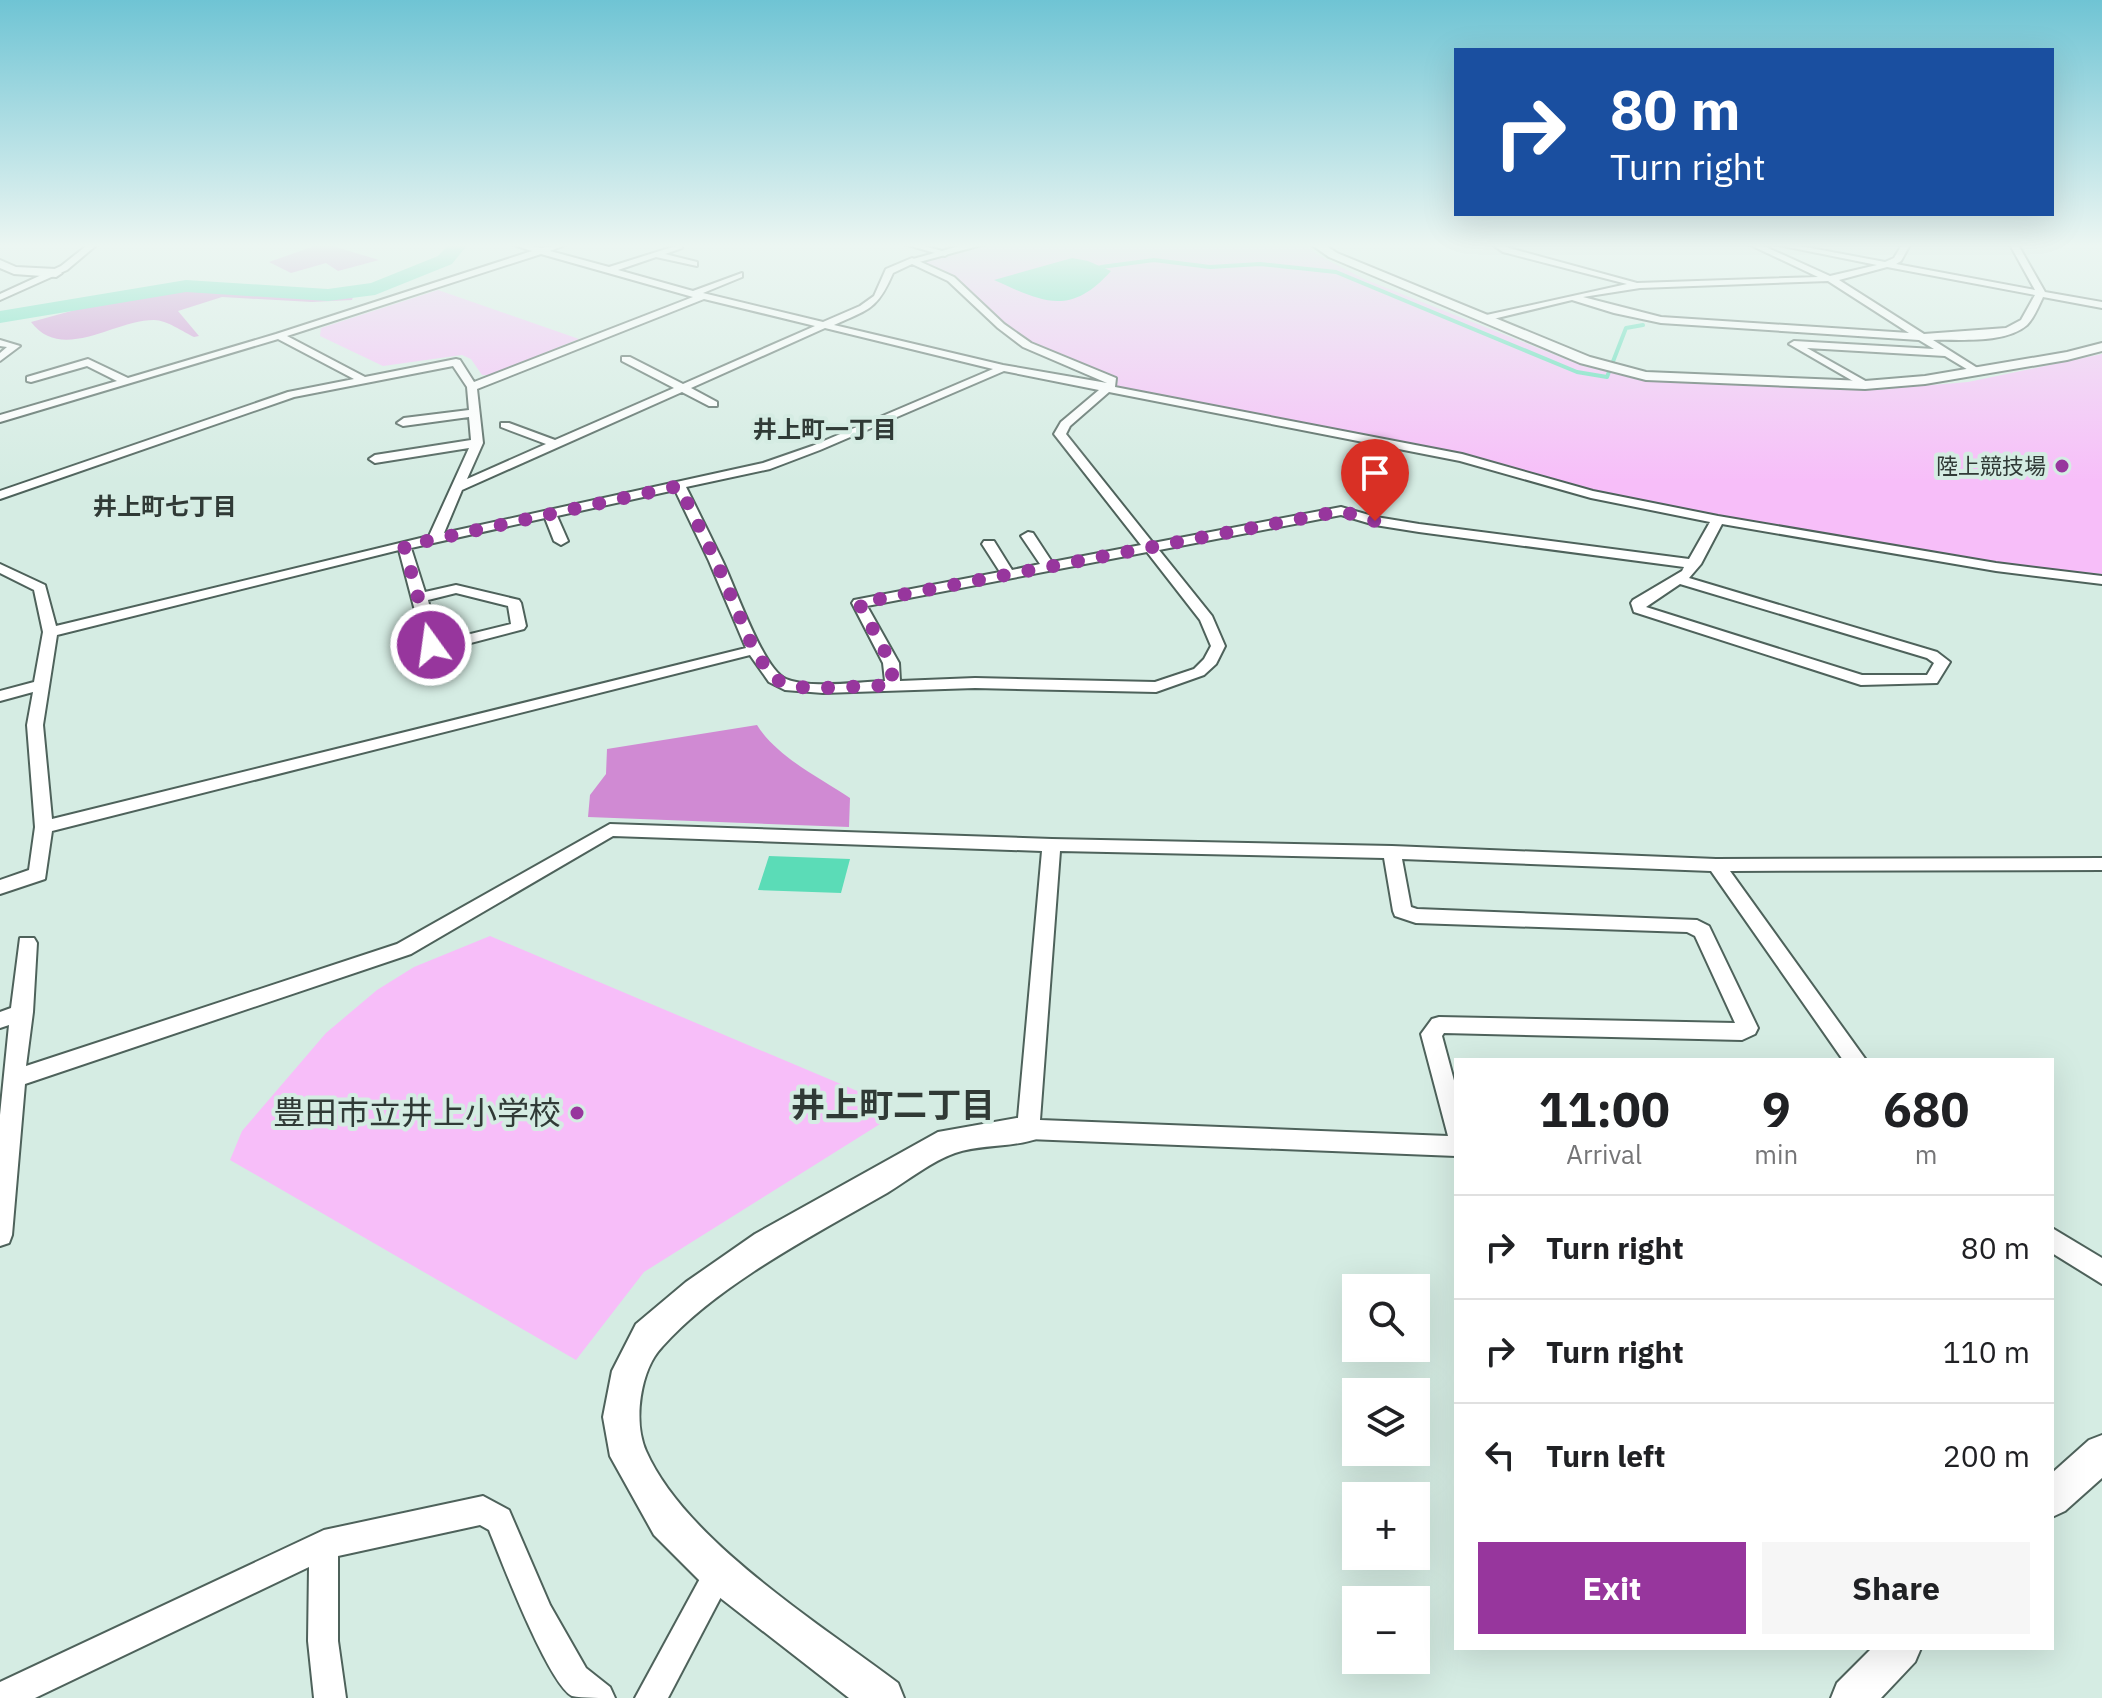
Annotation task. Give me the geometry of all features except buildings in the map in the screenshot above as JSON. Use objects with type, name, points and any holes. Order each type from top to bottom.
[{"type":"street","points":[[0,419],[321,322]]},
{"type":"street","points":[[472,387],[632,322]]},
{"type":"street","points":[[816,322],[1003,368],[1462,458],[1591,494],[1718,520],[1996,567],[2102,580]]},
{"type":"street","points":[[459,487],[834,322]]},
{"type":"street","points":[[679,486],[716,561],[754,650],[774,679],[785,685],[823,688],[975,683],[1156,687],[1192,676],[1211,661],[1218,646],[1207,619],[1060,434],[1065,424],[1108,388],[1112,380],[1027,345],[997,322]]},
{"type":"street","points":[[1495,322],[1601,366],[1646,376],[1865,385],[1975,371],[2102,347]]},
{"type":"street","points":[[1706,322],[1926,337],[1984,335],[2009,331],[2025,322]]},
{"type":"street","points":[[1902,322],[1975,371]]},
{"type":"street","points":[[1762,325],[1865,385]]},
{"type":"street","points":[[279,336],[362,379]]},
{"type":"street","points":[[0,343],[15,346],[0,358]]},
{"type":"street","points":[[1794,344],[1949,353]]},
{"type":"street","points":[[626,359],[713,404]]},
{"type":"street","points":[[31,379],[88,362],[126,381]]},
{"type":"street","points":[[0,495],[278,399],[362,379],[456,362],[472,387],[477,443],[434,540]]},
{"type":"street","points":[[50,632],[404,546],[783,461],[1003,368]]},
{"type":"street","points":[[404,421],[473,413]]},
{"type":"street","points":[[505,425],[558,445]]},
{"type":"street","points":[[375,459],[477,443]]},
{"type":"street","points":[[893,685],[891,663],[859,603],[1341,511],[1375,521],[1419,528],[1694,564]]},
{"type":"street","points":[[550,515],[561,541]]},
{"type":"street","points":[[1680,580],[1932,655],[1942,662],[1932,680],[1861,680],[1639,609],[1638,603],[1680,580],[1694,564],[1718,520]]},
{"type":"street","points":[[1028,536],[1049,568]]},
{"type":"street","points":[[989,544],[1009,576]]},
{"type":"street","points":[[404,546],[431,645],[440,647],[519,626],[514,603],[456,589],[420,598]]},
{"type":"street","points":[[0,568],[40,588],[50,632],[35,725],[44,827],[38,874],[0,887]]},
{"type":"street","points":[[44,827],[754,650]]},
{"type":"street","points":[[0,696],[43,684]]},
{"type":"street","points":[[16,1078],[404,949],[610,830],[1052,845],[1392,852],[1716,865],[2102,864]]},
{"type":"street","points":[[1028,1129],[1052,845]]},
{"type":"street","points":[[1392,852],[1402,911],[1416,916],[1690,925],[1702,931],[1748,1028],[1742,1032],[1439,1025],[1431,1034],[1454,1121]]},
{"type":"street","points":[[1716,865],[1854,1058]]},
{"type":"street","points":[[0,1235],[27,943]]},
{"type":"street","points":[[0,1020],[23,1012]]},
{"type":"street","points":[[883,1698],[719,1572],[668,1521],[628,1456],[621,1417],[630,1371],[648,1336],[698,1293],[766,1245],[949,1141],[1028,1129],[1454,1146]]},
{"type":"street","points":[[2054,1240],[2102,1272]]},
{"type":"street","points":[[2054,1496],[2102,1453]]},
{"type":"street","points":[[1,1698],[324,1545],[483,1510],[499,1520],[539,1616],[575,1679],[599,1698]]},
{"type":"street","points":[[324,1545],[323,1641],[330,1698]]},
{"type":"street","points":[[651,1698],[719,1572]]},
{"type":"street","points":[[1852,1698],[1899,1650]]},
{"type":"shaded area","points":[[31,322],[138,322],[73,339],[58,339],[44,334]]},
{"type":"shaded area","points":[[163,322],[187,322],[199,336],[194,337]]},
{"type":"shaded area","points":[[339,322],[531,322],[579,339],[489,375],[482,375],[471,359],[462,355],[383,366],[320,336],[321,328]]},
{"type":"shaded area","points":[[1000,322],[1473,322],[1583,366],[1641,380],[1874,390],[1968,382],[2102,354],[2102,574],[1993,563],[1712,517],[1576,486],[1459,453],[1115,389],[1118,381],[1024,341]]},
{"type":"shaded area","points":[[757,725],[787,757],[850,798],[849,827],[588,817],[590,795],[606,774],[607,749]]},
{"type":"shaded area","points":[[769,856],[850,859],[841,893],[758,890]]},
{"type":"shaded area","points":[[490,936],[881,1101],[888,1119],[644,1272],[576,1360],[230,1160],[242,1131],[326,1033],[377,990],[414,967]]},
{"type":"waterway","points":[[1457,322],[1577,372],[1607,377],[1626,328],[1643,325]]},
{"type":"place","name":"陸上競技場","points":[[2062,466]]},
{"type":"place","name":"豊田市立井上小学校","points":[[577,1113]]},
{"type":"district","name":"井上町一丁目","points":[[825,430]]},
{"type":"district","name":"井上町七丁目","points":[[165,507]]},
{"type":"district","name":"井上町二丁目","points":[[893,1105]]},
{"type":"route","points":[[431,645],[404,546],[679,486],[716,561],[754,650],[774,679],[796,687],[893,685],[891,663],[859,603],[1341,511],[1375,521]]}]
